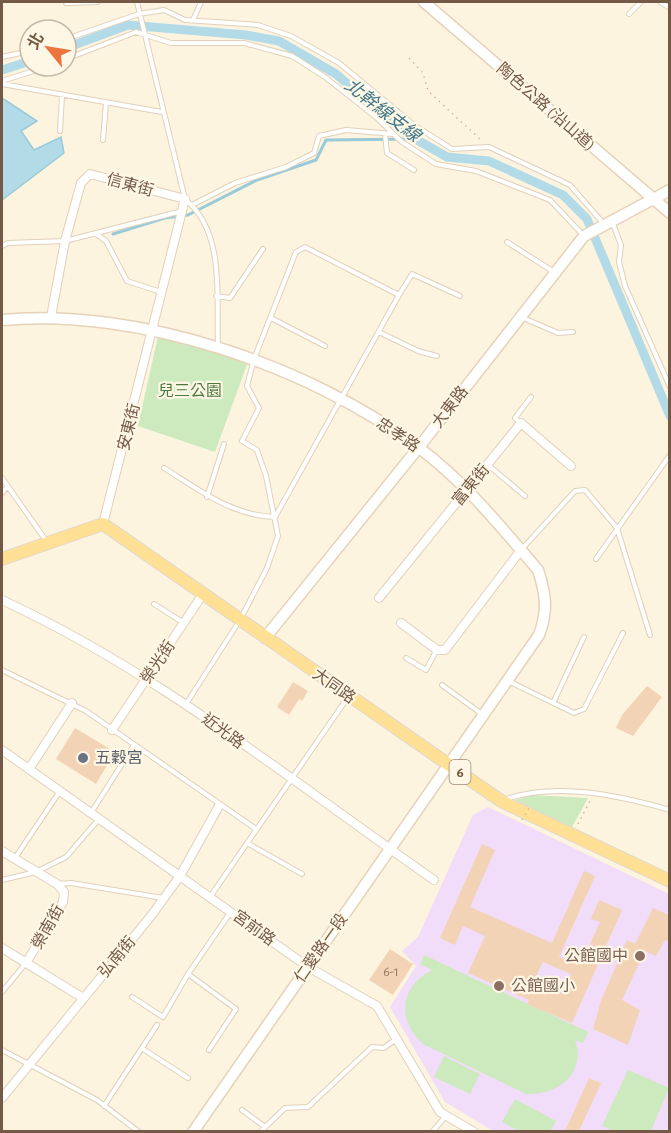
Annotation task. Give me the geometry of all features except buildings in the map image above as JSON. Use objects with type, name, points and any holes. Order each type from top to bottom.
[{"type":"main road","points":[[2,559],[103,524]]},
{"type":"main road","name":"大同路","points":[[103,524],[501,801],[669,881]]},
{"type":"street","name":"陶色公路 (沿山道)","points":[[424,2],[669,213]]},
{"type":"street","name":"信東街","points":[[51,317],[65,242],[81,183],[90,174],[185,199]]},
{"type":"street","points":[[586,234],[654,200],[669,190]]},
{"type":"street","points":[[153,330],[185,199]]},
{"type":"street","name":"大東路","points":[[265,638],[586,234]]},
{"type":"street","name":"忠孝路","points":[[2,320],[51,317],[153,330],[254,359],[339,400],[419,447],[467,490],[538,570],[543,585],[546,611],[539,635],[448,764]]},
{"type":"street","name":"安東街","points":[[103,524],[153,330]]},
{"type":"street","points":[[521,423],[571,466]]},
{"type":"street","name":"富東街","points":[[379,598],[521,423]]},
{"type":"street","points":[[401,623],[437,650],[445,650],[521,550]]},
{"type":"street","name":"榮光街","points":[[112,730],[203,594]]},
{"type":"street","name":"近光路","points":[[2,600],[58,626],[147,678],[434,880]]},
{"type":"street","points":[[29,770],[72,703]]},
{"type":"street","name":"宮前路","points":[[2,750],[308,967],[378,1006],[440,1112],[474,1131]]},
{"type":"street","name":"仁愛路一段","points":[[193,1131],[448,764]]},
{"type":"street","name":"弘南街","points":[[2,1098],[28,1063],[164,898],[180,876],[219,806]]},
{"type":"street","name":"榮南街","points":[[2,851],[57,884],[64,897],[26,963]]},
{"type":"street","points":[[2,948],[83,998]]},
{"type":"lane","points":[[66,3],[98,2]]},
{"type":"lane","points":[[137,2],[185,199],[199,211],[217,260],[218,347]]},
{"type":"lane","points":[[192,21],[201,2]]},
{"type":"lane","points":[[629,14],[641,2]]},
{"type":"lane","points":[[660,2],[669,8]]},
{"type":"lane","points":[[78,35],[139,14],[164,10],[185,20],[258,25],[291,36],[339,63],[414,125],[452,149],[489,147],[570,185],[608,222],[621,245],[619,262],[625,286],[669,387]]},
{"type":"lane","points":[[78,54],[118,38],[143,32],[171,43],[244,43],[292,56],[325,77],[394,134],[436,164],[476,171],[550,200],[586,234]]},
{"type":"lane","points":[[2,57],[18,54]]},
{"type":"lane","points":[[2,83],[18,77]]},
{"type":"lane","points":[[2,83],[162,112]]},
{"type":"lane","points":[[60,131],[62,95]]},
{"type":"lane","points":[[103,140],[106,103]]},
{"type":"lane","points":[[192,205],[236,183],[286,167],[314,153],[319,136],[346,130],[394,134]]},
{"type":"lane","points":[[385,134],[387,153],[414,170]]},
{"type":"lane","points":[[2,246],[8,243],[65,242],[182,211]]},
{"type":"lane","points":[[96,234],[106,242],[127,281],[162,292]]},
{"type":"lane","points":[[507,242],[555,272]]},
{"type":"lane","points":[[186,704],[240,620],[267,568],[278,536],[266,476],[257,450],[242,441],[259,408],[247,386],[254,359],[296,252],[305,247],[399,295]]},
{"type":"lane","points":[[216,296],[230,298],[263,249]]},
{"type":"lane","points":[[275,517],[412,274],[460,296]]},
{"type":"lane","points":[[521,317],[558,333],[573,332]]},
{"type":"lane","points":[[271,318],[325,346]]},
{"type":"lane","points":[[379,332],[418,351],[437,356]]},
{"type":"lane","points":[[521,423],[515,418],[531,397]]},
{"type":"lane","points":[[207,497],[224,444]]},
{"type":"lane","points":[[596,559],[669,455]]},
{"type":"lane","points":[[488,465],[525,496]]},
{"type":"lane","points":[[164,468],[207,497],[258,517],[275,517]]},
{"type":"lane","points":[[2,478],[48,543]]},
{"type":"lane","points":[[2,493],[8,487]]},
{"type":"lane","points":[[521,550],[575,491],[585,490],[618,528],[650,635]]},
{"type":"lane","points":[[154,604],[185,623]]},
{"type":"lane","points":[[507,680],[554,701],[574,713],[584,709],[623,633]]},
{"type":"lane","points":[[554,701],[584,637]]},
{"type":"lane","points":[[406,658],[426,670],[437,650]]},
{"type":"lane","points":[[2,670],[72,703],[219,806],[256,829]]},
{"type":"lane","points":[[442,685],[483,714]]},
{"type":"lane","points":[[210,897],[348,696]]},
{"type":"lane","points":[[91,813],[134,745]]},
{"type":"lane","points":[[14,859],[60,791]]},
{"type":"lane","points":[[501,801],[530,791],[595,794],[629,798],[669,810]]},
{"type":"lane","points":[[2,881],[36,872],[66,857],[100,819]]},
{"type":"lane","points":[[247,843],[303,873]]},
{"type":"lane","points":[[57,884],[70,883],[164,898]]},
{"type":"lane","points":[[132,997],[163,1017],[188,974],[231,911]]},
{"type":"lane","points":[[2,992],[26,963]]},
{"type":"lane","points":[[188,974],[236,1009],[209,1050]]},
{"type":"lane","points":[[104,1106],[157,1025]]},
{"type":"lane","points":[[260,1131],[285,1108],[308,1107],[372,1047],[384,1048],[397,1039]]},
{"type":"lane","points":[[143,1049],[188,1078]]},
{"type":"lane","points":[[2,1050],[104,1106],[139,1131]]},
{"type":"lane","points":[[242,1110],[264,1126]]},
{"type":"lane","points":[[432,1131],[446,1116]]},
{"type":"path","points":[[409,58],[423,73],[428,91],[489,147]]},
{"type":"path","points":[[572,836],[595,794]]},
{"type":"path","points":[[522,820],[530,806]]},
{"type":"shaded area","name":"公館國小","points":[[488,807],[669,894],[669,1131],[493,1131],[445,1102],[390,1007],[416,966],[402,951],[418,937],[473,815]]},
{"type":"green space","name":"兒三公園","points":[[158,336],[248,362],[215,452],[138,426]]},
{"type":"green space","points":[[531,795],[588,798],[571,829],[516,800]]},
{"type":"green space","points":[[424,955],[588,1032],[583,1043],[575,1040],[578,1052],[577,1063],[567,1080],[548,1091],[526,1094],[423,1044],[409,1025],[405,1005],[413,986],[432,970],[420,964]]},
{"type":"green space","points":[[444,1056],[480,1074],[470,1094],[434,1077]]},
{"type":"green space","points":[[628,1070],[669,1088],[651,1131],[615,1131],[602,1126]]},
{"type":"green space","points":[[515,1099],[556,1121],[550,1131],[519,1131],[502,1122]]},
{"type":"water","points":[[2,98],[37,121],[21,131],[34,150],[61,137],[64,153],[2,200]]},
{"type":"waterway","name":"北幹線支線","points":[[78,44],[128,25],[246,35],[279,41],[336,74],[405,133],[447,157],[489,161],[563,195],[587,219],[670,416]]},
{"type":"waterway","name":"北幹線支線","points":[[2,70],[18,65]]},
{"type":"waterway","points":[[113,234],[165,218],[188,215],[257,180],[316,160],[326,140],[415,139]]},
{"type":"place","name":"五穀宮","points":[[83,758]]},
{"type":"place","name":"公館國中","points":[[640,956]]},
{"type":"place","name":"公館國小","points":[[499,986]]}]
